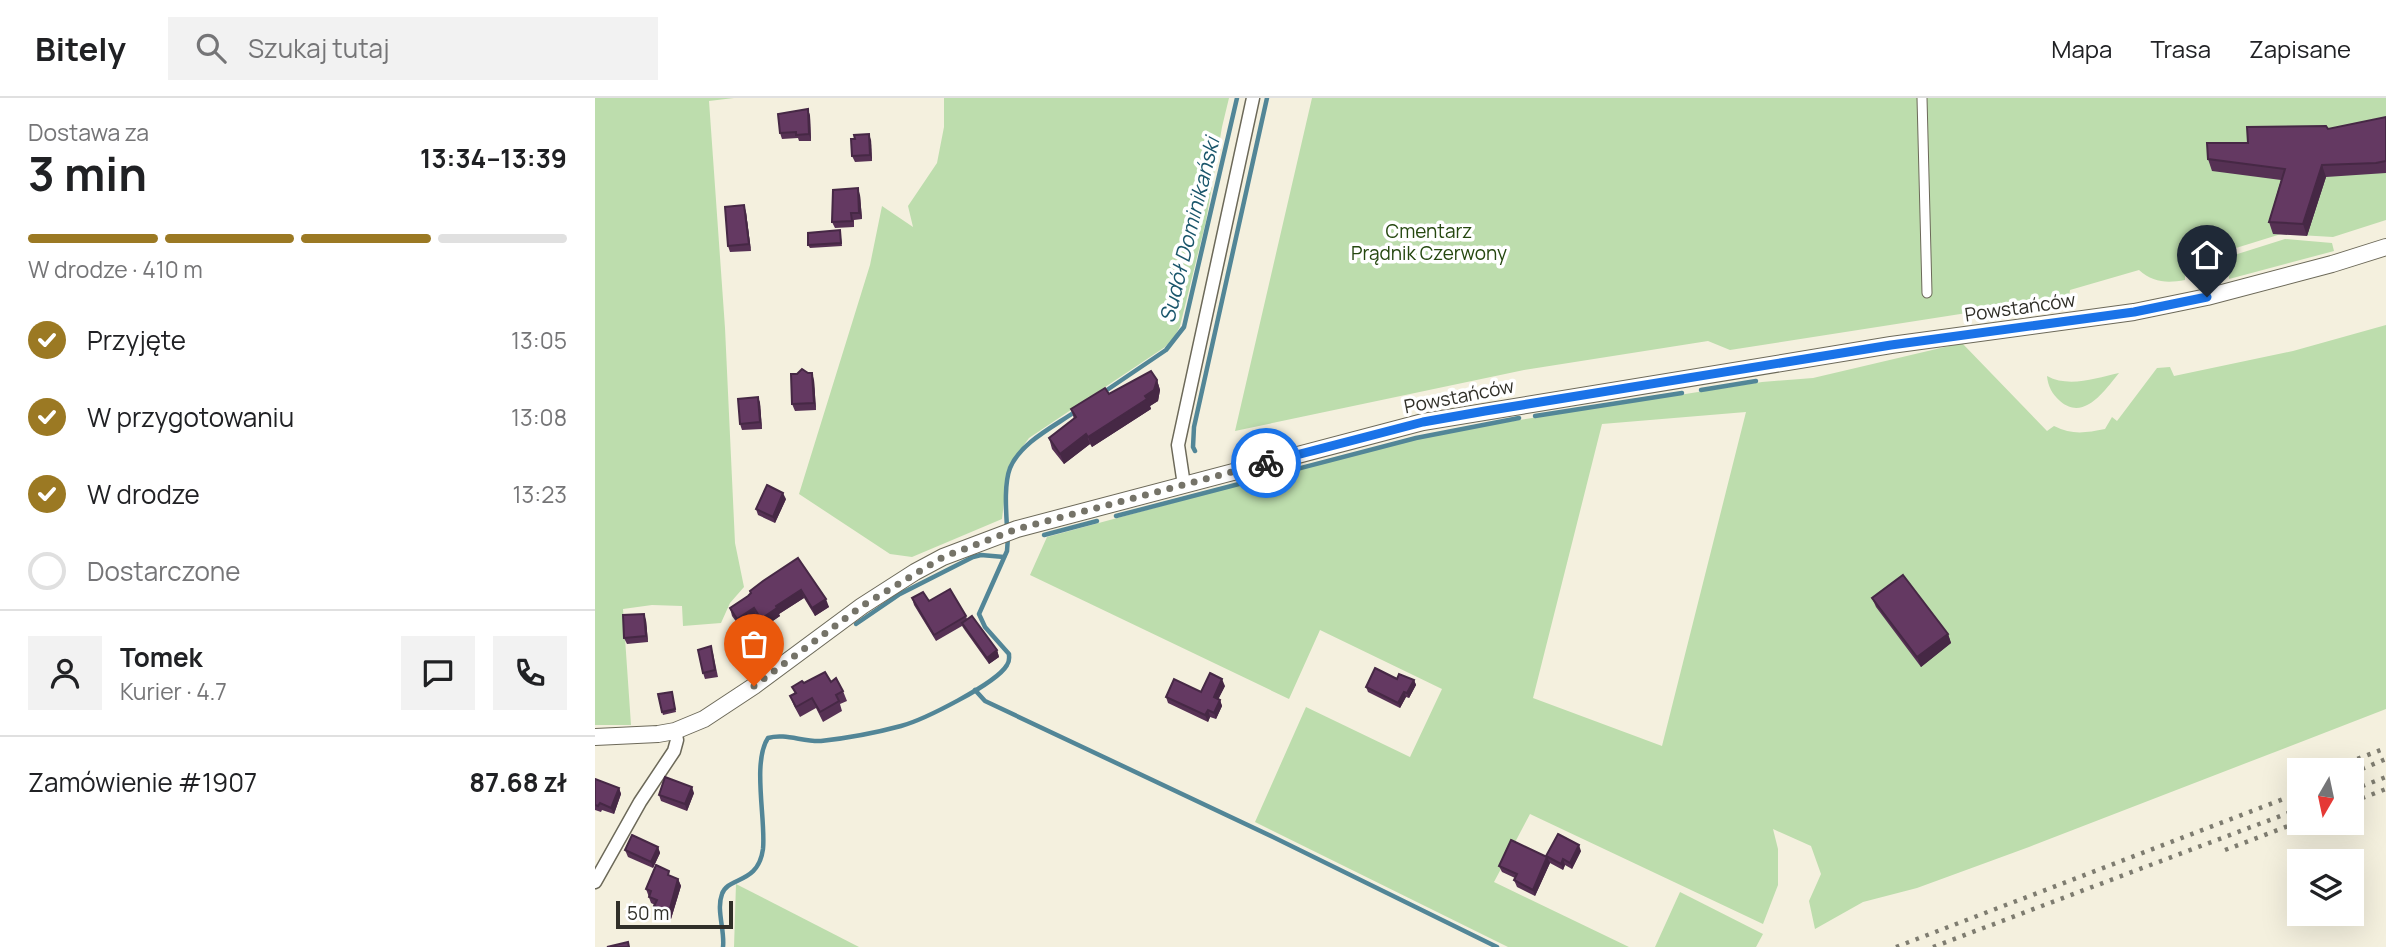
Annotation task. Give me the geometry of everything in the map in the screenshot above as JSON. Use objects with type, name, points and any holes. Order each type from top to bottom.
[{"type":"street","points":[[1184,485],[1178,445],[1253,98]]},
{"type":"street","points":[[1923,98],[1927,293]]},
{"type":"street","name":"Powstańców","points":[[595,737],[641,736],[675,731],[718,712],[891,587],[943,557],[1017,529],[1446,418],[1891,345],[2164,307],[2332,264],[2386,247]]},
{"type":"street","points":[[595,882],[640,802],[674,751],[677,740],[675,731]]},
{"type":"green space","points":[[595,98],[734,98],[709,101],[725,328],[735,543],[744,587],[730,603],[721,623],[683,626],[682,606],[652,605],[623,609],[631,725],[595,725]]},
{"type":"green space","points":[[944,98],[1229,98],[1206,221],[1180,326],[1175,336],[1165,347],[1029,438],[1008,467],[1002,519],[912,557],[890,554],[799,494],[870,265],[882,206],[913,227],[908,206],[937,163],[944,127]]},
{"type":"green space","name":"Cmentarz Prądnik Czerwony","points":[[1312,98],[2386,98],[2386,220],[2333,237],[2281,234],[2236,248],[2196,252],[2185,256],[2185,280],[2161,281],[2139,270],[2070,290],[2069,297],[1730,350],[1708,341],[1524,370],[1235,431]]},
{"type":"green space","points":[[2285,239],[2332,243],[2334,251],[2229,279],[2228,257]]},
{"type":"green space","points":[[2386,325],[2386,709],[2029,847],[1917,888],[1863,902],[1815,929],[1809,901],[1821,874],[1811,846],[1773,829],[1778,849],[1778,885],[1763,924],[1530,814],[1494,882],[1629,947],[1508,947],[1255,822],[1306,707],[1410,757],[1442,689],[1320,630],[1289,699],[1030,575],[1047,537],[1424,435],[1762,382],[1813,378],[1962,343],[2047,431],[2054,426],[2067,431],[2085,432],[2105,429],[2112,417],[2117,421],[2157,368],[2170,367],[2174,376],[2293,351]],"holes":[[[1746,412],[1662,746],[1533,698],[1602,424]]]},
{"type":"green space","points":[[2119,373],[2101,395],[2086,406],[2077,408],[2069,407],[2057,398],[2051,390],[2047,376],[2073,382]]},
{"type":"green space","points":[[736,884],[859,947],[734,947]]},
{"type":"green space","points":[[1680,892],[1763,934],[1756,947],[1655,947]]},
{"type":"building","points":[[808,109],[809,134],[780,133],[778,114]]},
{"type":"building","points":[[2386,117],[2386,161],[2322,165],[2303,224],[2269,222],[2285,169],[2208,159],[2207,143],[2248,143],[2247,127],[2326,126],[2328,129]]},
{"type":"building","points":[[869,134],[870,155],[852,156],[851,139],[855,139],[854,135]]},
{"type":"building","points":[[858,188],[859,213],[851,213],[852,221],[832,222],[833,190]]},
{"type":"building","points":[[744,205],[749,244],[728,246],[725,207]]},
{"type":"building","points":[[840,230],[841,243],[808,245],[808,233]]},
{"type":"building","points":[[802,369],[812,373],[814,403],[792,404],[791,374],[797,374]]},
{"type":"building","points":[[1151,371],[1157,380],[1154,390],[1145,396],[1147,399],[1088,437],[1086,434],[1060,454],[1049,438],[1076,417],[1071,409],[1105,388],[1109,394]]},
{"type":"building","points":[[758,397],[760,422],[740,424],[738,399]]},
{"type":"building","points":[[767,485],[783,493],[773,517],[756,509]]},
{"type":"building","points":[[798,558],[826,599],[812,608],[801,590],[761,619],[754,608],[737,619],[730,608],[748,596],[750,591],[763,581]]},
{"type":"building","points":[[1903,575],[1948,634],[1917,657],[1872,598]]},
{"type":"building","points":[[950,589],[966,616],[934,635],[912,598],[923,592],[929,601]]},
{"type":"building","points":[[644,614],[646,636],[624,638],[623,615]]},
{"type":"building","points":[[972,616],[997,650],[987,658],[962,623]]},
{"type":"building","points":[[711,646],[715,670],[703,673],[698,650]]},
{"type":"building","points":[[1375,668],[1397,679],[1399,674],[1414,680],[1398,703],[1366,687]]},
{"type":"building","points":[[825,672],[831,682],[836,678],[843,691],[836,695],[839,701],[820,712],[812,698],[796,707],[790,696],[796,693],[792,687]]},
{"type":"building","points":[[1210,673],[1222,679],[1214,697],[1220,700],[1214,713],[1208,710],[1205,715],[1166,697],[1174,679],[1201,692]]},
{"type":"building","points":[[672,692],[675,709],[662,712],[658,694]]},
{"type":"building","points":[[665,777],[692,787],[685,804],[659,795]]},
{"type":"building","points":[[595,779],[619,788],[611,808],[600,803],[595,805]]},
{"type":"building","points":[[1558,834],[1579,845],[1570,863],[1563,859],[1561,864],[1546,856]]},
{"type":"building","points":[[632,835],[658,847],[651,862],[625,850]]},
{"type":"building","points":[[1511,840],[1547,857],[1533,890],[1514,880],[1517,874],[1499,866]]},
{"type":"building","points":[[656,865],[678,879],[669,912],[654,906],[657,900],[649,897],[651,891],[646,889]]},
{"type":"building","points":[[628,942],[629,947],[607,947]]},
{"type":"waterway","name":"Sudół Dominikański","points":[[1104,392],[1166,350],[1184,327],[1237,98]]},
{"type":"waterway","points":[[1195,451],[1194,427],[1267,98]]},
{"type":"waterway","points":[[1701,390],[1756,381]]},
{"type":"waterway","points":[[1535,416],[1682,393]]},
{"type":"waterway","name":"Sudół Dominikański","points":[[1007,528],[1007,482],[1015,459],[1030,442],[1076,411]]},
{"type":"waterway","points":[[1116,516],[1416,438],[1519,418]]},
{"type":"waterway","points":[[1044,535],[1097,521]]},
{"type":"waterway","name":"Sudół Dominikański","points":[[723,947],[720,907],[722,894],[730,884],[755,869],[763,849],[760,776],[763,748],[768,738],[781,736],[821,741],[901,726],[958,700],[1000,673],[1009,662],[1009,654],[985,627],[979,614],[1007,551],[1008,537]]},
{"type":"waterway","points":[[856,624],[900,594],[973,557],[1004,557]]},
{"type":"waterway","points":[[975,690],[985,701],[1273,837],[1497,947]]},
{"type":"railway","points":[[2360,758],[2386,748]]},
{"type":"railway","points":[[2364,768],[2386,759]]},
{"type":"railway","points":[[2364,785],[2386,777]]},
{"type":"railway","points":[[2364,797],[2386,789]]},
{"type":"railway","points":[[1896,947],[2287,798]]},
{"type":"railway","points":[[1933,947],[2287,814]]},
{"type":"railway","points":[[2225,850],[2287,827]]},
{"type":"way so far","points":[[754,686],[862,606],[943,557],[1017,529],[1266,463]]},
{"type":"route","points":[[1266,463],[1423,422],[1485,411],[1891,345],[2134,312],[2207,297]]}]
